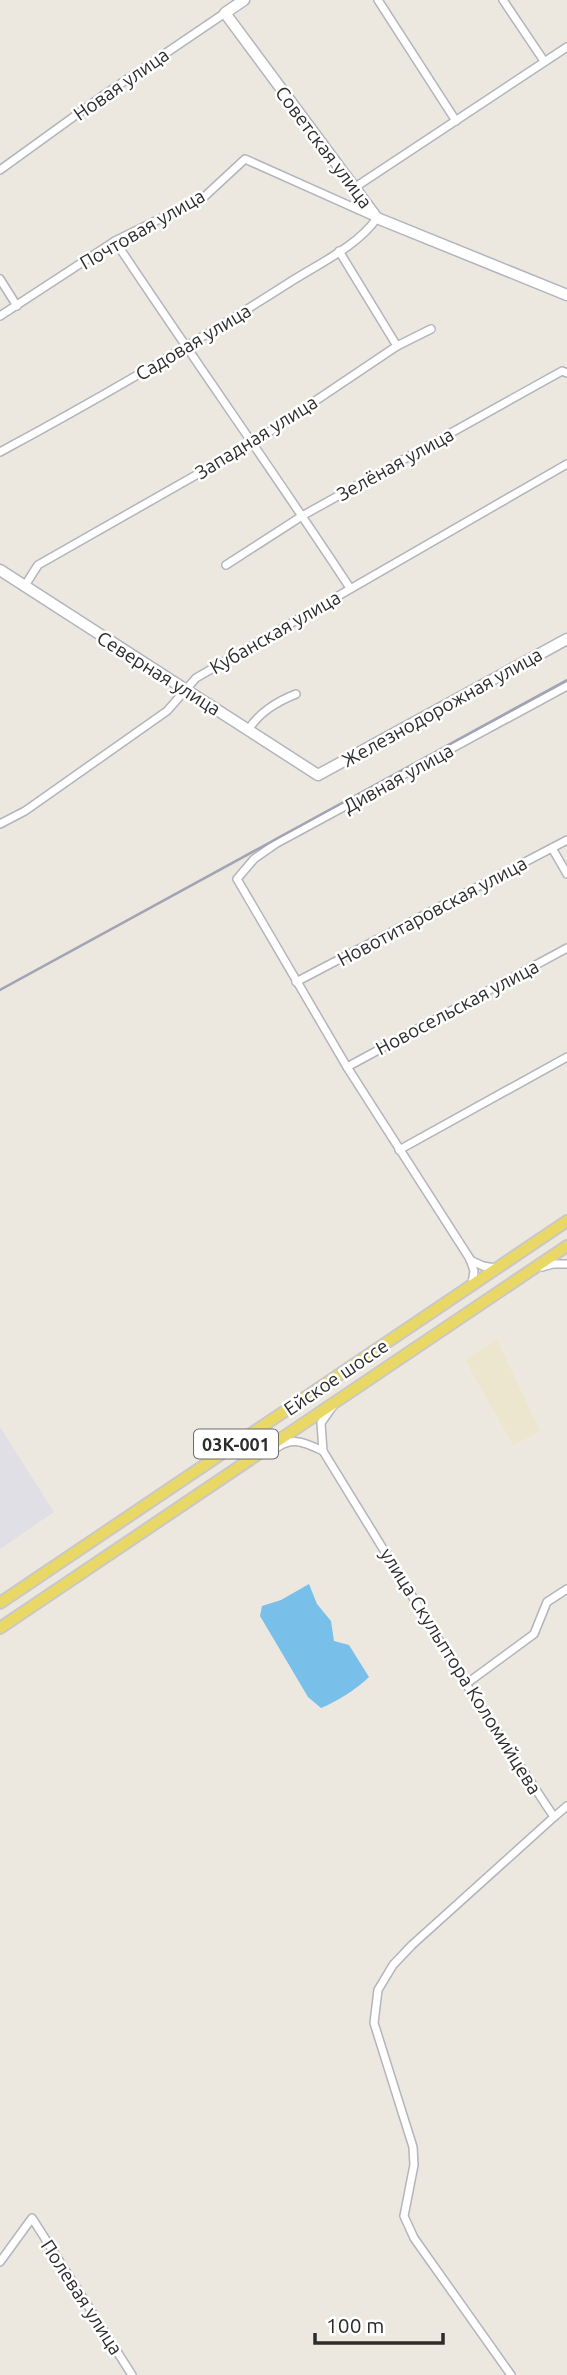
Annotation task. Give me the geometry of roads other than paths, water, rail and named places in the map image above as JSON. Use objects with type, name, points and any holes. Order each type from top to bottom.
[{"type":"main road","name":"Ейское шоссе","points":[[0,1603],[567,1221]]},
{"type":"main road","name":"Ейское шоссе","points":[[0,1628],[567,1245]]},
{"type":"street","name":"Новая улица","points":[[0,170],[101,97],[244,0]]},
{"type":"street","points":[[378,0],[456,121]]},
{"type":"street","points":[[503,0],[544,61]]},
{"type":"street","name":"Советская улица","points":[[225,13],[377,218],[567,295]]},
{"type":"street","points":[[354,188],[567,47]]},
{"type":"street","name":"Почтовая улица","points":[[0,316],[115,241],[204,197],[244,159],[377,218]]},
{"type":"street","name":"Садовая улица","points":[[0,452],[186,348],[339,251],[368,231],[377,218]]},
{"type":"street","points":[[115,241],[186,348],[254,442],[350,588]]},
{"type":"street","points":[[339,251],[397,346]]},
{"type":"street","points":[[0,279],[17,306]]},
{"type":"street","name":"Западная улица","points":[[24,587],[38,565],[254,442],[397,346],[431,329]]},
{"type":"street","name":"Зелёная улица","points":[[226,565],[302,516],[562,371],[567,373]]},
{"type":"street","name":"Кубанская улица","points":[[0,824],[25,811],[167,711],[196,678],[567,464]]},
{"type":"street","name":"Северная улица","points":[[0,570],[317,775]]},
{"type":"street","name":"Железнодорожная улица","points":[[317,775],[567,639]]},
{"type":"street","name":"Дивная улица","points":[[296,982],[237,879],[244,868],[277,844],[567,686]]},
{"type":"street","points":[[248,730],[256,718],[278,701],[296,694]]},
{"type":"street","name":"Новотитаровская улица","points":[[296,982],[567,839]]},
{"type":"street","points":[[552,848],[567,874]]},
{"type":"street","name":"Новосельская улица","points":[[347,1067],[567,948]]},
{"type":"street","points":[[296,982],[399,1150],[470,1259],[474,1271],[472,1285]]},
{"type":"street","points":[[399,1150],[567,1057]]},
{"type":"street","points":[[470,1259],[489,1268],[498,1268]]},
{"type":"street","points":[[508,1286],[517,1284],[545,1266],[567,1264]]},
{"type":"street","points":[[251,1459],[257,1461],[289,1441],[297,1441],[323,1451],[321,1423],[337,1401]]},
{"type":"street","name":"улица Скульптора Коломийцева","points":[[323,1451],[466,1684],[554,1816]]},
{"type":"street","points":[[466,1684],[534,1634],[547,1602],[567,1589]]},
{"type":"street","points":[[511,2375],[414,2238],[404,2216],[414,2165],[413,2147],[374,2023],[379,1990],[393,1965],[477,1884],[567,1806]]},
{"type":"street","name":"Полевая улица","points":[[0,2262],[32,2218],[132,2375]]},
{"type":"water","points":[[309,1584],[317,1604],[331,1621],[334,1641],[349,1645],[369,1677],[346,1695],[321,1708],[308,1697],[260,1616],[262,1606],[281,1600]]},
{"type":"railway","points":[[0,990],[567,680]]}]
